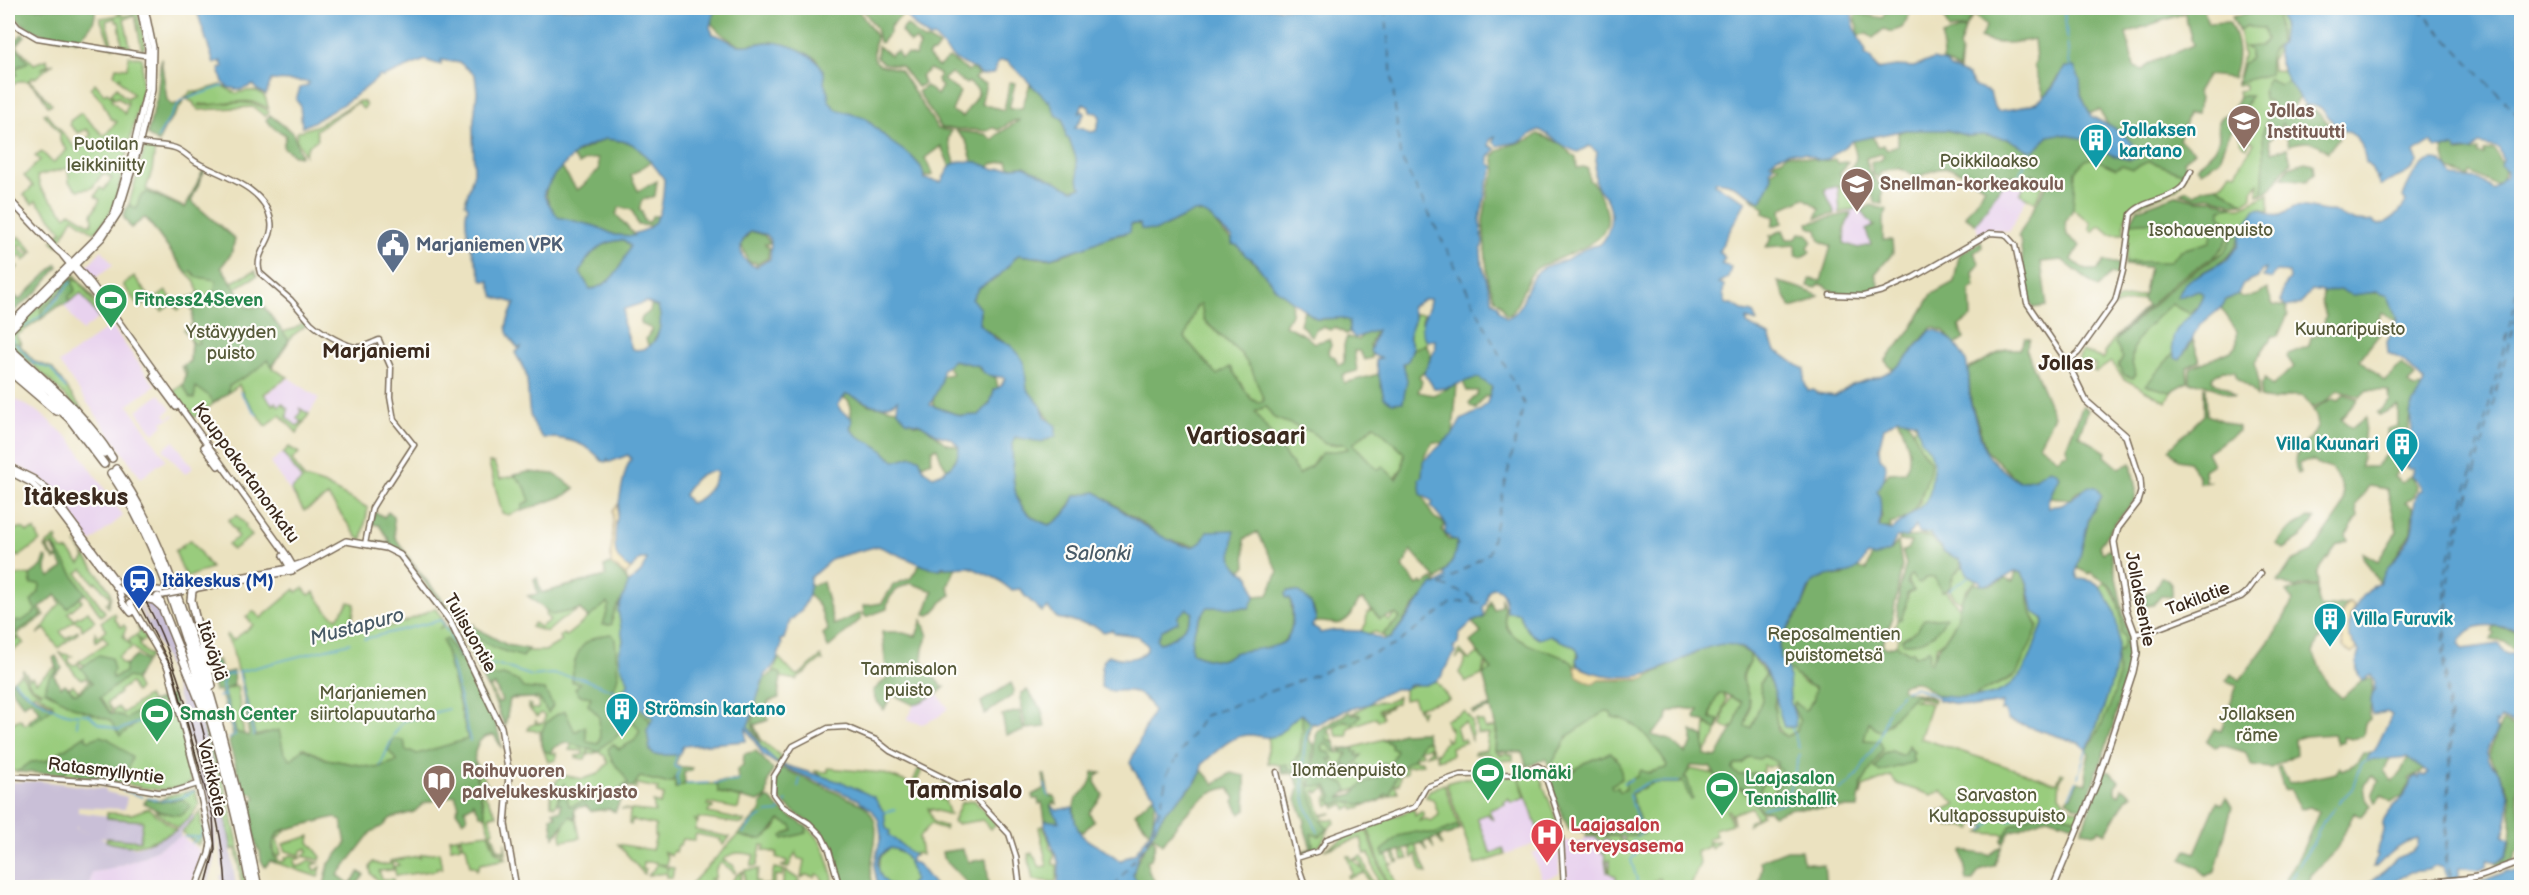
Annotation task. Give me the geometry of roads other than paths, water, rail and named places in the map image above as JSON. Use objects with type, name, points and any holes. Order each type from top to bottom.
[{"type":"highway","points":[[8,347],[73,406],[109,461]]},
{"type":"highway","points":[[8,354],[58,399],[109,461]]},
{"type":"highway","points":[[8,362],[54,403],[99,457]]},
{"type":"highway","points":[[8,370],[62,417],[99,457],[109,461]]},
{"type":"highway","name":"Itäväylä","points":[[251,888],[219,748],[187,642],[159,565],[115,470],[142,512],[177,595],[222,735],[258,888]]},
{"type":"highway","points":[[189,589],[222,735]]},
{"type":"highway","points":[[160,594],[163,608],[219,748]]},
{"type":"highway","points":[[143,598],[154,600],[163,608]]},
{"type":"main road","points":[[140,8],[151,55]]},
{"type":"main road","points":[[8,333],[73,265],[114,214],[139,140],[152,90],[151,55],[145,8]]},
{"type":"main road","name":"Kauppakartanonkatu","points":[[8,198],[73,265],[172,395],[291,568]]},
{"type":"main road","points":[[8,326],[73,265]]},
{"type":"main road","name":"Jollaksentie","points":[[2053,888],[2097,782],[2136,659],[2135,634],[2125,606],[2114,542],[2118,528],[2140,498],[2138,472],[2126,436],[2086,401],[2067,363]]},
{"type":"main road","points":[[8,466],[34,479],[49,491],[128,600]]},
{"type":"main road","points":[[8,471],[31,483],[46,496],[128,600]]},
{"type":"main road","name":"Tulisuontie","points":[[160,594],[291,568],[313,560],[343,542],[389,548],[400,555],[450,621],[499,720],[506,746],[507,781],[504,815],[514,886]]},
{"type":"main road","points":[[128,600],[160,594]]},
{"type":"main road","points":[[128,600],[160,594]]},
{"type":"main road","name":"Varikkotie","points":[[128,600],[157,647],[173,685],[199,784],[211,843],[197,888]]},
{"type":"main road","points":[[2402,888],[2419,883],[2467,879],[2485,875],[2512,863],[2522,864]]},
{"type":"main road","points":[[556,888],[574,888]]},
{"type":"street","points":[[8,15],[18,27],[37,38],[151,55]]},
{"type":"street","points":[[139,140],[176,148],[195,162],[259,196],[270,215],[272,225],[270,237],[258,258],[260,273],[323,333],[360,347],[379,340],[391,373],[390,397],[394,417],[412,446],[372,508],[365,544]]},
{"type":"street","points":[[1830,295],[1863,296],[1883,291],[1914,277],[1986,235],[1993,232],[2002,233],[2009,237],[2015,245],[2029,307],[2067,363],[2079,352],[2115,301],[2124,264],[2131,214],[2138,208],[2162,200],[2181,188],[2191,171]]},
{"type":"street","name":"Takilatie","points":[[2135,634],[2154,630],[2241,597],[2261,573]]},
{"type":"street","points":[[840,888],[824,839],[812,825],[780,803],[773,794],[772,782],[794,744],[828,728],[843,726],[876,740],[890,751],[958,785],[970,784],[972,795],[1009,837],[1020,888]]},
{"type":"street","points":[[1297,858],[1318,851],[1327,839],[1415,807],[1426,787],[1454,777],[1514,774],[1538,766],[1543,769],[1560,821],[1564,888]]},
{"type":"street","points":[[1277,772],[1306,888]]},
{"type":"street","name":"Ratasmyllyntie","points":[[9,776],[101,782],[158,792],[175,791],[199,784]]},
{"type":"street","points":[[958,785],[961,798],[972,795]]},
{"type":"water","name":"Salonki","points":[[196,8],[715,8],[710,27],[713,34],[739,45],[767,42],[785,44],[814,59],[824,74],[829,101],[835,109],[865,118],[891,142],[911,156],[921,167],[925,179],[941,182],[951,165],[961,161],[977,162],[994,169],[1024,166],[1073,190],[1081,187],[1076,158],[1069,138],[1066,138],[1063,119],[1056,115],[1049,100],[1007,61],[999,61],[993,74],[980,75],[975,69],[955,60],[934,37],[930,38],[918,29],[901,8],[1864,8],[1852,14],[1853,23],[1866,51],[1865,54],[1870,57],[1877,69],[1896,66],[1914,67],[1933,59],[1945,62],[1950,68],[1968,75],[1975,87],[1990,92],[1994,107],[1998,111],[2022,107],[2039,100],[2052,88],[2065,67],[2074,67],[2080,79],[2081,95],[2091,116],[2124,135],[2134,146],[2138,154],[2137,158],[2118,157],[2101,149],[2092,140],[2059,134],[2049,136],[2034,150],[2028,150],[2009,139],[1982,135],[1968,136],[1947,130],[1905,130],[1852,141],[1828,159],[1819,160],[1805,153],[1790,152],[1777,156],[1770,163],[1774,165],[1770,169],[1772,179],[1761,201],[1728,183],[1716,181],[1714,184],[1746,201],[1719,251],[1725,258],[1721,264],[1731,267],[1728,278],[1719,283],[1724,285],[1723,294],[1726,304],[1732,304],[1753,313],[1757,322],[1747,319],[1747,324],[1769,336],[1775,351],[1805,369],[1804,381],[1808,391],[1814,390],[1817,393],[1835,396],[1852,385],[1893,370],[1931,330],[1941,333],[1955,345],[1965,359],[1969,374],[1970,400],[1975,418],[1985,450],[1995,463],[2019,482],[2035,478],[2050,469],[2056,471],[2059,476],[2048,501],[2049,507],[2062,505],[2089,486],[2095,487],[2102,496],[2089,518],[2076,573],[2078,579],[2092,581],[2098,585],[2115,614],[2118,633],[2117,653],[2108,694],[2087,750],[2079,743],[2008,720],[2004,710],[2001,711],[2003,703],[1973,707],[1938,700],[1937,696],[1985,696],[2009,686],[2019,677],[2027,664],[2044,621],[2033,611],[2028,584],[2022,573],[2016,571],[1995,582],[1981,585],[1980,581],[1968,574],[1959,559],[1944,552],[1930,533],[1918,533],[1916,526],[1906,537],[1896,538],[1890,551],[1875,557],[1867,555],[1856,570],[1824,577],[1811,585],[1779,647],[1780,658],[1787,668],[1789,677],[1790,699],[1796,720],[1795,727],[1784,727],[1767,674],[1754,657],[1740,647],[1727,644],[1712,646],[1643,675],[1624,677],[1594,673],[1578,666],[1576,659],[1579,656],[1575,647],[1551,635],[1539,639],[1532,634],[1524,625],[1519,613],[1507,612],[1500,590],[1492,588],[1488,592],[1486,604],[1483,607],[1484,617],[1472,622],[1459,634],[1458,644],[1453,647],[1456,652],[1442,676],[1436,681],[1425,685],[1410,685],[1404,689],[1395,689],[1376,697],[1369,704],[1343,711],[1318,724],[1311,723],[1302,714],[1275,736],[1241,736],[1217,750],[1202,764],[1201,773],[1194,784],[1164,813],[1138,855],[1133,875],[1140,887],[1058,887],[1059,864],[1045,826],[1045,820],[1059,822],[1051,806],[1057,810],[1073,807],[1078,830],[1083,836],[1120,861],[1135,853],[1150,833],[1157,809],[1154,794],[1141,782],[1130,763],[1153,710],[1146,700],[1133,691],[1113,691],[1101,687],[1104,661],[1109,655],[1123,659],[1133,658],[1143,654],[1147,650],[1147,645],[1138,636],[1115,633],[1112,630],[1103,632],[1095,626],[1057,618],[1048,608],[1042,612],[1024,595],[1021,589],[1011,590],[997,579],[970,567],[929,568],[878,546],[833,558],[810,578],[809,595],[801,611],[790,621],[784,639],[780,640],[782,644],[778,657],[775,664],[765,674],[748,726],[761,747],[778,763],[844,783],[874,797],[884,812],[886,828],[890,831],[889,835],[914,855],[911,862],[918,864],[936,887],[908,887],[914,880],[910,864],[905,855],[891,848],[880,857],[878,868],[883,878],[893,887],[878,887],[874,866],[881,836],[879,821],[873,811],[857,799],[775,763],[763,755],[746,728],[746,741],[683,746],[679,755],[655,755],[650,751],[647,730],[653,718],[620,693],[628,685],[628,681],[620,665],[619,653],[623,641],[618,610],[628,584],[641,572],[647,559],[640,559],[631,569],[617,556],[616,522],[624,477],[631,459],[628,455],[610,462],[608,458],[606,462],[602,461],[590,449],[576,442],[560,438],[543,438],[533,422],[530,414],[526,374],[515,353],[522,347],[518,348],[512,341],[506,326],[515,303],[494,297],[489,281],[483,281],[467,233],[468,207],[465,203],[474,172],[473,129],[477,92],[475,75],[460,63],[441,60],[441,65],[425,60],[383,77],[379,76],[343,104],[302,127],[300,105],[296,100],[300,88],[308,85],[309,82],[271,80],[266,95],[254,85],[240,90],[227,87],[219,69],[223,67],[221,61],[214,64]],"holes":[[[1083,104],[1089,107],[1090,112],[1097,113],[1100,117],[1096,131],[1090,132],[1083,128],[1075,128],[1085,113],[1082,111],[1079,114]],[[1539,130],[1578,152],[1589,146],[1597,152],[1596,184],[1609,204],[1610,223],[1609,230],[1599,245],[1584,249],[1537,272],[1517,311],[1506,318],[1498,305],[1493,302],[1482,264],[1483,243],[1480,219],[1487,185],[1494,167],[1489,163],[1489,157],[1496,149],[1489,145],[1490,140],[1495,137],[1493,142],[1498,146],[1521,141]],[[605,139],[630,143],[653,164],[664,179],[662,206],[656,220],[644,231],[635,233],[634,236],[615,235],[595,226],[558,217],[545,198],[544,192],[555,174],[578,151]],[[1194,212],[1206,215],[1232,237],[1232,244],[1238,246],[1246,256],[1252,259],[1276,289],[1317,319],[1342,318],[1349,321],[1349,332],[1355,338],[1377,330],[1370,351],[1381,358],[1376,359],[1376,363],[1384,398],[1392,403],[1403,402],[1407,380],[1403,363],[1408,361],[1413,347],[1410,336],[1415,319],[1411,307],[1424,299],[1430,299],[1422,325],[1423,335],[1427,341],[1435,340],[1435,349],[1424,373],[1434,388],[1446,388],[1479,378],[1492,387],[1487,403],[1481,410],[1461,420],[1453,434],[1423,461],[1422,476],[1419,479],[1421,494],[1433,502],[1431,506],[1446,524],[1445,533],[1458,545],[1455,546],[1453,560],[1444,574],[1446,577],[1436,585],[1433,584],[1391,638],[1384,640],[1361,631],[1335,630],[1320,633],[1312,626],[1316,619],[1311,603],[1299,592],[1288,591],[1285,594],[1286,598],[1290,598],[1292,608],[1291,631],[1282,643],[1237,652],[1220,660],[1192,653],[1193,635],[1208,607],[1249,608],[1255,596],[1250,576],[1237,567],[1232,558],[1234,530],[1207,531],[1203,540],[1197,545],[1185,546],[1144,526],[1096,492],[1075,496],[1065,513],[1049,525],[1026,512],[1020,503],[1016,494],[1013,471],[1012,444],[1015,437],[1041,442],[1056,436],[1056,426],[1046,418],[1041,406],[1027,389],[1024,362],[1010,345],[996,339],[979,324],[980,309],[972,299],[979,288],[999,276],[1018,255],[1050,258],[1111,236],[1130,232],[1131,224],[1140,224],[1141,229],[1155,231]],[[751,231],[767,235],[771,241],[770,259],[756,267],[743,256],[741,246]],[[624,240],[630,246],[615,274],[604,284],[590,289],[580,273],[591,254],[602,246]],[[646,302],[658,307],[659,330],[653,343],[647,347],[632,349],[623,322],[624,309]],[[953,360],[979,366],[984,373],[1005,378],[1001,386],[994,390],[990,403],[979,415],[961,416],[930,405],[941,383],[942,370]],[[846,394],[877,406],[898,400],[897,409],[906,421],[920,424],[938,435],[952,439],[959,447],[957,458],[947,469],[933,476],[924,470],[919,458],[912,456],[895,461],[877,446],[857,435],[850,428],[851,417],[841,411],[838,405]],[[1898,418],[1916,422],[1921,440],[1929,449],[1934,462],[1930,492],[1926,502],[1892,530],[1879,528],[1881,504],[1877,490],[1886,470],[1885,462],[1880,458],[1879,447],[1884,428]],[[715,471],[717,474],[706,492],[699,499],[690,503],[684,495],[700,475]],[[1187,609],[1193,613],[1180,632],[1165,642],[1159,643],[1157,639],[1162,630],[1178,622],[1178,616]]]},
{"type":"water","points":[[2279,8],[2521,8],[2521,631],[2495,626],[2478,627],[2464,635],[2459,644],[2463,649],[2499,644],[2505,654],[2521,654],[2521,718],[2520,722],[2512,723],[2501,718],[2498,723],[2494,722],[2497,724],[2495,727],[2497,730],[2487,753],[2488,760],[2502,778],[2508,794],[2508,819],[2503,836],[2509,839],[2506,856],[2497,862],[2488,860],[2486,867],[2479,870],[2459,867],[2459,887],[2450,887],[2443,868],[2436,866],[2428,870],[2410,872],[2387,887],[2366,887],[2396,858],[2417,847],[2418,839],[2401,846],[2376,867],[2373,867],[2383,835],[2384,820],[2403,796],[2412,779],[2428,773],[2407,757],[2367,761],[2367,757],[2375,750],[2392,715],[2387,712],[2373,715],[2371,701],[2376,689],[2374,689],[2375,683],[2371,675],[2362,680],[2360,677],[2357,666],[2359,651],[2349,638],[2351,617],[2356,606],[2374,585],[2379,583],[2409,538],[2413,525],[2415,500],[2419,491],[2422,490],[2411,476],[2413,468],[2407,468],[2405,453],[2411,448],[2411,410],[2424,382],[2403,360],[2388,353],[2387,342],[2397,320],[2388,296],[2377,292],[2353,295],[2339,290],[2324,292],[2312,290],[2300,304],[2286,307],[2281,302],[2283,288],[2290,279],[2289,273],[2276,272],[2272,279],[2263,277],[2266,269],[2261,271],[2258,278],[2242,285],[2238,294],[2226,300],[2221,308],[2200,325],[2180,360],[2175,358],[2172,347],[2173,337],[2177,330],[2197,308],[2204,294],[2198,290],[2177,298],[2184,285],[2192,278],[2227,260],[2238,246],[2241,231],[2256,209],[2276,216],[2295,207],[2304,207],[2333,211],[2352,220],[2374,221],[2379,225],[2391,219],[2401,210],[2406,202],[2403,198],[2411,179],[2417,170],[2431,160],[2439,161],[2446,166],[2453,177],[2478,179],[2493,190],[2505,178],[2507,171],[2501,166],[2503,160],[2499,148],[2479,144],[2472,150],[2457,151],[2455,148],[2436,148],[2430,142],[2414,153],[2418,161],[2410,171],[2380,186],[2377,180],[2380,177],[2376,179],[2366,163],[2359,140],[2350,133],[2337,128],[2321,109],[2305,105],[2286,78],[2277,47],[2281,44],[2283,24]]},
{"type":"water","points":[[2507,871],[2521,872],[2521,887],[2479,887],[2479,883]]},
{"type":"waterway","points":[[2064,8],[2067,39]]},
{"type":"waterway","points":[[2067,42],[2070,67]]},
{"type":"waterway","points":[[157,139],[180,101],[223,86]]},
{"type":"waterway","points":[[2019,176],[2031,150]]},
{"type":"waterway","points":[[25,327],[45,313],[71,282]]},
{"type":"waterway","points":[[8,315],[14,309]]},
{"type":"waterway","points":[[10,337],[13,341]]},
{"type":"waterway","points":[[16,344],[34,363],[51,369],[66,389]]},
{"type":"waterway","points":[[240,392],[257,415]]},
{"type":"waterway","points":[[1949,590],[1969,576]]},
{"type":"waterway","name":"Mustapuro","points":[[364,639],[441,620],[462,659]]},
{"type":"waterway","name":"Mustapuro","points":[[238,672],[350,643]]},
{"type":"waterway","points":[[450,658],[470,741]]},
{"type":"waterway","name":"Mustapuro","points":[[475,660],[487,665],[496,665]]},
{"type":"waterway","points":[[215,663],[217,677],[234,673]]},
{"type":"waterway","name":"Mustapuro","points":[[499,665],[532,676],[551,674],[581,678],[620,693]]},
{"type":"waterway","points":[[239,672],[254,736]]},
{"type":"waterway","name":"Mustapuro","points":[[218,697],[224,695],[222,685],[225,676]]},
{"type":"waterway","name":"Mustapuro","points":[[14,680],[25,691],[44,703],[64,712],[79,714]]},
{"type":"waterway","points":[[1904,691],[1915,687],[1938,697]]},
{"type":"waterway","points":[[1889,708],[1902,693]]},
{"type":"waterway","points":[[224,695],[235,735],[229,739]]},
{"type":"waterway","points":[[393,736],[403,721],[448,709]]},
{"type":"waterway","points":[[1881,734],[1888,711]]},
{"type":"waterway","name":"Mustapuro","points":[[82,714],[89,715],[98,723],[119,730],[165,712],[176,712]]},
{"type":"waterway","points":[[77,726],[78,715]]},
{"type":"waterway","points":[[1311,723],[1304,751],[1303,786],[1306,805],[1318,832]]},
{"type":"waterway","points":[[1792,728],[1799,748]]},
{"type":"waterway","points":[[1839,791],[1856,777],[1880,737]]},
{"type":"waterway","points":[[380,766],[392,739]]},
{"type":"waterway","points":[[2078,777],[2086,750]]},
{"type":"waterway","points":[[1786,800],[1800,754]]},
{"type":"waterway","points":[[677,755],[674,766],[680,769]]},
{"type":"waterway","points":[[2338,803],[2352,789],[2362,763],[2367,761]]},
{"type":"waterway","points":[[678,782],[676,778],[679,771]]},
{"type":"waterway","points":[[714,783],[738,781],[739,779]]},
{"type":"waterway","points":[[798,787],[800,779]]},
{"type":"waterway","points":[[1624,783],[1632,779]]},
{"type":"waterway","points":[[2069,796],[2077,780]]},
{"type":"waterway","points":[[1649,782],[1679,782]]},
{"type":"waterway","points":[[686,784],[709,783]]},
{"type":"waterway","points":[[1631,792],[1647,783]]},
{"type":"waterway","points":[[1045,784],[1049,797]]},
{"type":"waterway","points":[[122,790],[143,797]]},
{"type":"waterway","points":[[161,801],[183,797],[194,791]]},
{"type":"waterway","points":[[1629,794],[1642,833],[1636,837]]},
{"type":"waterway","points":[[1763,808],[1803,798],[1834,794]]},
{"type":"waterway","points":[[148,798],[158,800]]},
{"type":"waterway","points":[[2285,888],[2323,822],[2335,807]]},
{"type":"waterway","points":[[765,815],[779,812],[780,809]]},
{"type":"waterway","points":[[884,812],[895,810]]},
{"type":"waterway","points":[[1983,831],[1995,817],[2008,820],[2040,810],[2052,811]]},
{"type":"waterway","points":[[743,833],[762,816]]},
{"type":"waterway","points":[[192,843],[202,835],[204,828]]},
{"type":"waterway","points":[[184,837],[197,837]]},
{"type":"waterway","points":[[1633,840],[1636,850]]},
{"type":"waterway","points":[[1634,888],[1637,880],[1631,860],[1637,852]]},
{"type":"tram line","points":[[139,604],[172,668],[213,817],[215,849],[205,888]]},
{"type":"railway","points":[[145,600],[170,656],[188,713],[217,819],[226,888]]},
{"type":"railway","points":[[201,723],[221,799]]},
{"type":"place","name":"Jollas Instituutti","points":[[2244,150]]},
{"type":"place","name":"Jollaksen kartano","points":[[2096,169]]},
{"type":"place","name":"Snellman-korkeakoulu","points":[[1857,213]]},
{"type":"place","name":"Marjaniemen VPK","points":[[393,274]]},
{"type":"place","name":"Fitness24Seven","points":[[111,329]]},
{"type":"place","name":"Villa Kuunari","points":[[2402,473]]},
{"type":"place","name":"Itäkeskus (M)","points":[[139,610]]},
{"type":"place","name":"Villa Furuvik","points":[[2330,648]]},
{"type":"place","name":"Strömsin kartano","points":[[622,738]]},
{"type":"place","name":"Smash Center","points":[[157,743]]},
{"type":"place","name":"Ilomäki","points":[[1488,802]]},
{"type":"place","name":"Roihuvuoren palvelukeskuskirjasto","points":[[439,810]]},
{"type":"place","name":"Laajasalon Tennishallit","points":[[1722,817]]},
{"type":"place","name":"Laajasalon terveysasema","points":[[1547,864]]},
{"type":"district","name":"Marjaniemi","points":[[376,351]]},
{"type":"district","name":"Jollas","points":[[2066,363]]},
{"type":"district","name":"Vartiosaari","points":[[1246,436]]},
{"type":"district","name":"Itäkeskus","points":[[76,497]]},
{"type":"district","name":"Tammisalo","points":[[964,790]]},
{"type":"park label","name":"Puotilan leikkiniitty","points":[[106,154]]},
{"type":"park label","name":"Poikkilaakso","points":[[1989,161]]},
{"type":"park label","name":"Isohauenpuisto","points":[[2211,230]]},
{"type":"park label","name":"Kuunaripuisto","points":[[2350,329]]},
{"type":"park label","name":"Ystävyyden puisto","points":[[231,342]]},
{"type":"park label","name":"Reposalmentien puistometsä","points":[[1834,644]]},
{"type":"park label","name":"Tammisalon puisto","points":[[909,679]]},
{"type":"park label","name":"Marjaniemen siirtolapuutarha","points":[[373,703]]},
{"type":"park label","name":"Jollaksen räme","points":[[2257,724]]},
{"type":"park label","name":"Ilomäenpuisto","points":[[1349,770]]},
{"type":"park label","name":"Sarvaston Kultapossupuisto","points":[[1997,805]]}]
